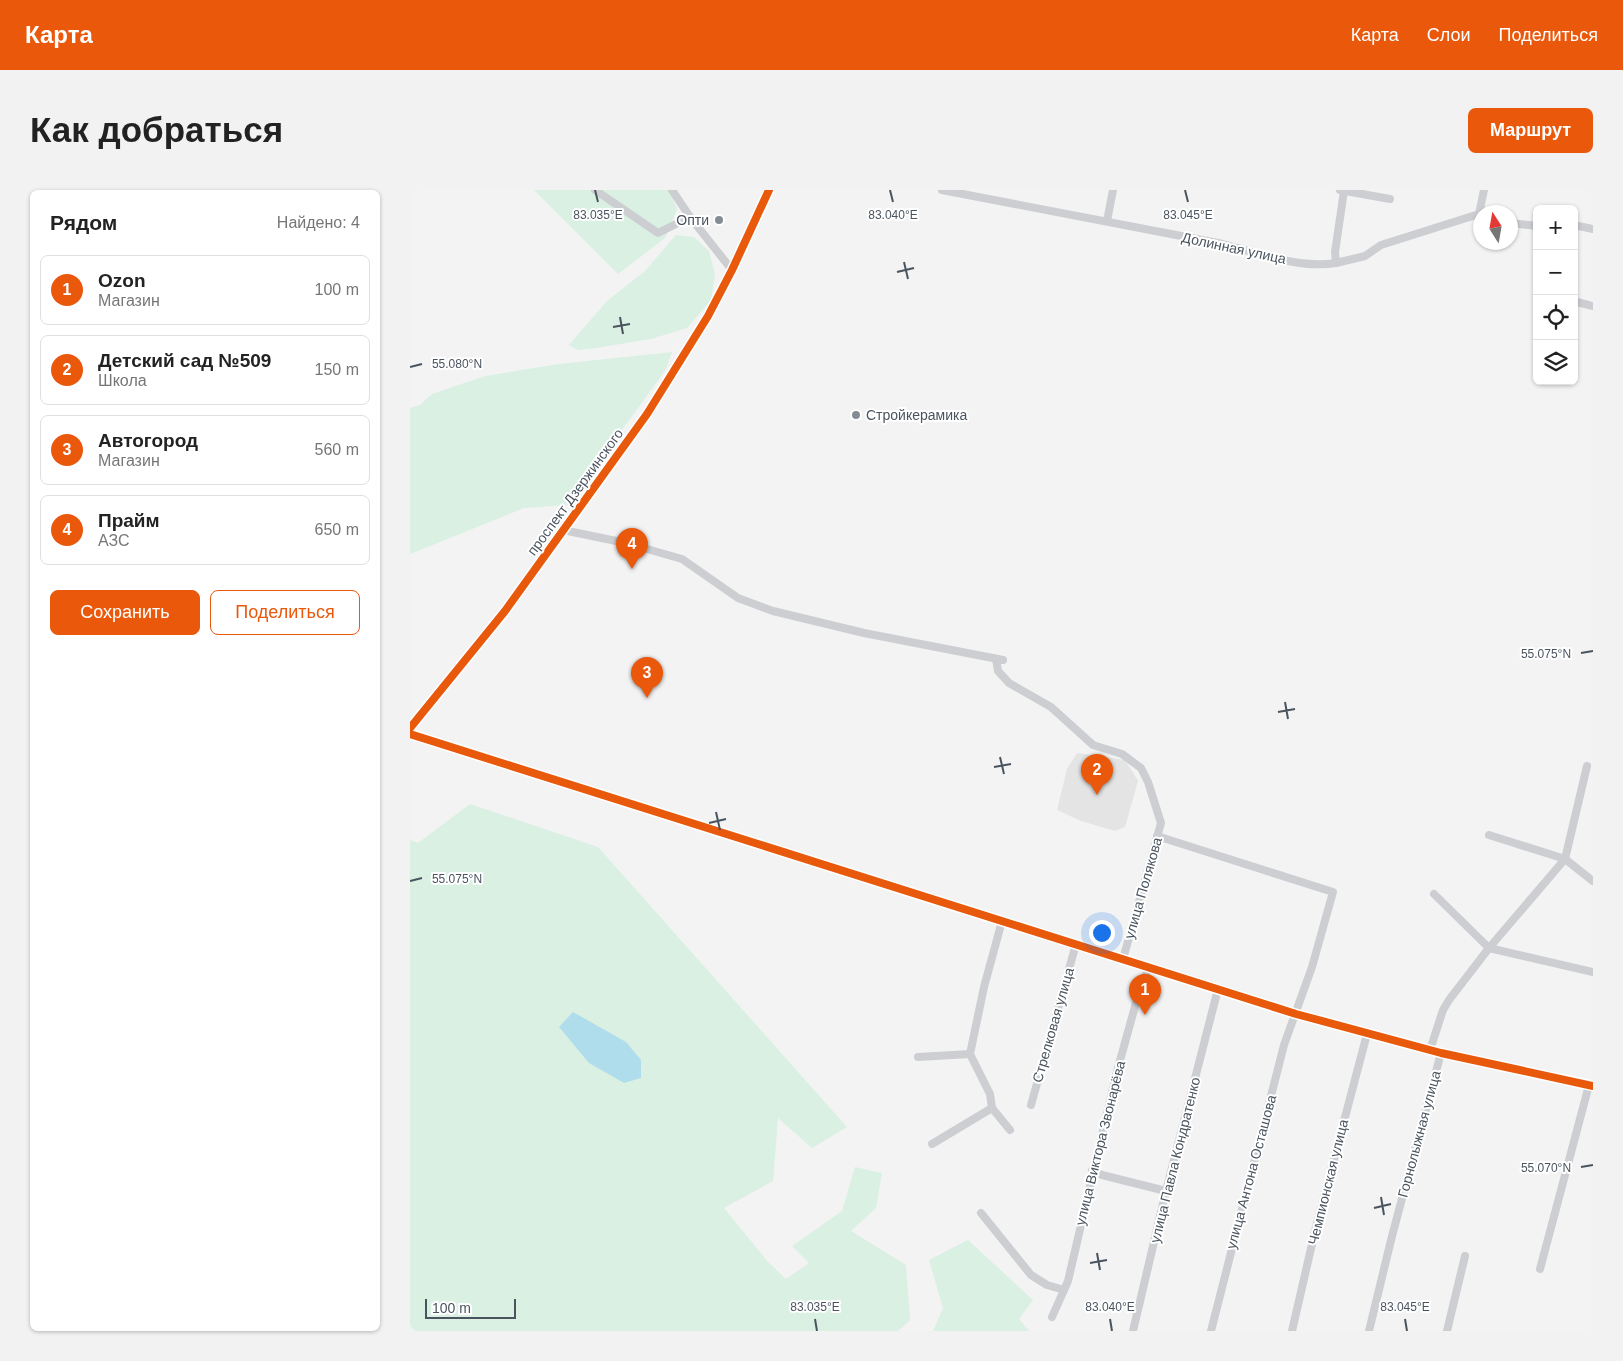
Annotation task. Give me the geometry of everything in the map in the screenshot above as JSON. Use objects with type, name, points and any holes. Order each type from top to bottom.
[{"type":"street","points":[[595,190],[658,233],[690,217]]},
{"type":"street","points":[[672,190],[690,217],[732,270]]},
{"type":"street","name":"проспект Дзержинского","points":[[410,728],[488,632],[647,414],[696,338],[732,270],[769,190]]},
{"type":"street","name":"Долинная улица","points":[[942,190],[1107,221],[1296,261],[1326,264],[1365,256],[1381,245],[1473,217]]},
{"type":"street","points":[[1107,221],[1113,190]]},
{"type":"street","points":[[1336,263],[1335,252],[1342,190],[1390,199]]},
{"type":"street","points":[[1482,205],[1484,190]]},
{"type":"street","points":[[1518,224],[1533,226]]},
{"type":"street","points":[[1578,226],[1593,229]]},
{"type":"street","points":[[1578,302],[1593,306]]},
{"type":"street","name":"улица Полякова","points":[[563,530],[626,543],[682,559],[738,598],[773,611],[864,633],[1000,659],[998,672],[1009,683],[1051,706],[1093,745],[1122,754],[1141,768],[1148,782],[1161,823],[1122,959]]},
{"type":"street","points":[[410,734],[1296,1014],[1441,1053],[1591,1086],[1540,1269]]},
{"type":"street","points":[[1430,1050],[1443,1010],[1489,948],[1565,859],[1587,766]]},
{"type":"street","points":[[1489,835],[1565,859],[1593,881]]},
{"type":"street","name":"улица Антона Осташова","points":[[1157,836],[1333,892],[1312,967],[1284,1045],[1211,1331]]},
{"type":"street","points":[[1434,894],[1489,948],[1593,972]]},
{"type":"street","points":[[1002,921],[984,987],[970,1054],[990,1094],[992,1108],[1010,1130]]},
{"type":"street","name":"Стрелковая улица","points":[[1031,1105],[1076,944]]},
{"type":"street","name":"улица Виктора Звонарёва","points":[[1052,1318],[1064,1290],[1092,1170],[1139,992],[1148,968]]},
{"type":"street","name":"улица Павла Кондратенко","points":[[1133,1331],[1166,1191],[1218,989]]},
{"type":"street","name":"Чемпионская улица","points":[[1292,1331],[1315,1230],[1367,1034]]},
{"type":"street","name":"Горнолыжная улица","points":[[1369,1331],[1392,1236],[1441,1053]]},
{"type":"street","points":[[918,1057],[970,1054]]},
{"type":"street","points":[[932,1144],[992,1108]]},
{"type":"street","points":[[1092,1170],[1102,1175],[1166,1191]]},
{"type":"street","points":[[981,1213],[1031,1275],[1047,1285],[1064,1290]]},
{"type":"street","points":[[1448,1331],[1466,1256]]},
{"type":"shaded area","points":[[1077,753],[1125,760],[1138,781],[1125,827],[1115,831],[1081,821],[1057,810],[1067,769]]},
{"type":"green space","points":[[534,190],[669,190],[677,209],[665,238],[618,274]]},
{"type":"green space","points":[[676,235],[694,237],[709,251],[715,274],[711,300],[687,328],[651,339],[596,348],[578,350],[569,345],[607,301],[645,271]]},
{"type":"green space","points":[[672,352],[665,371],[567,505],[524,508],[410,554],[410,408],[420,405],[432,394],[485,376],[559,364]]},
{"type":"green space","points":[[470,804],[598,847],[847,1127],[812,1148],[778,1118],[773,1181],[724,1208],[768,1262],[786,1279],[809,1263],[792,1246],[842,1211],[855,1167],[882,1173],[876,1208],[851,1231],[906,1265],[910,1320],[898,1331],[410,1331],[410,840],[418,843]]},
{"type":"green space","points":[[968,1240],[1033,1300],[1019,1319],[1029,1331],[933,1331],[943,1308],[929,1260]]},
{"type":"water","points":[[573,1012],[626,1042],[641,1060],[641,1078],[624,1083],[589,1063],[559,1027]]},
{"type":"cycle path","points":[[410,728],[505,611],[647,414],[708,316],[732,270],[769,190]]},
{"type":"cycle path","points":[[410,734],[1296,1014],[1441,1053],[1593,1086]]},
{"type":"place","name":"Опти","points":[[719,220]]},
{"type":"place","name":"Стройкерамика","points":[[856,415]]},
{"type":"place","name":"Прайм","points":[[632,569]]},
{"type":"place","name":"Автогород","points":[[647,698]]},
{"type":"place","name":"Детский сад №509","points":[[1097,795]]},
{"type":"place","name":"Ozon","points":[[1145,1015]]}]
